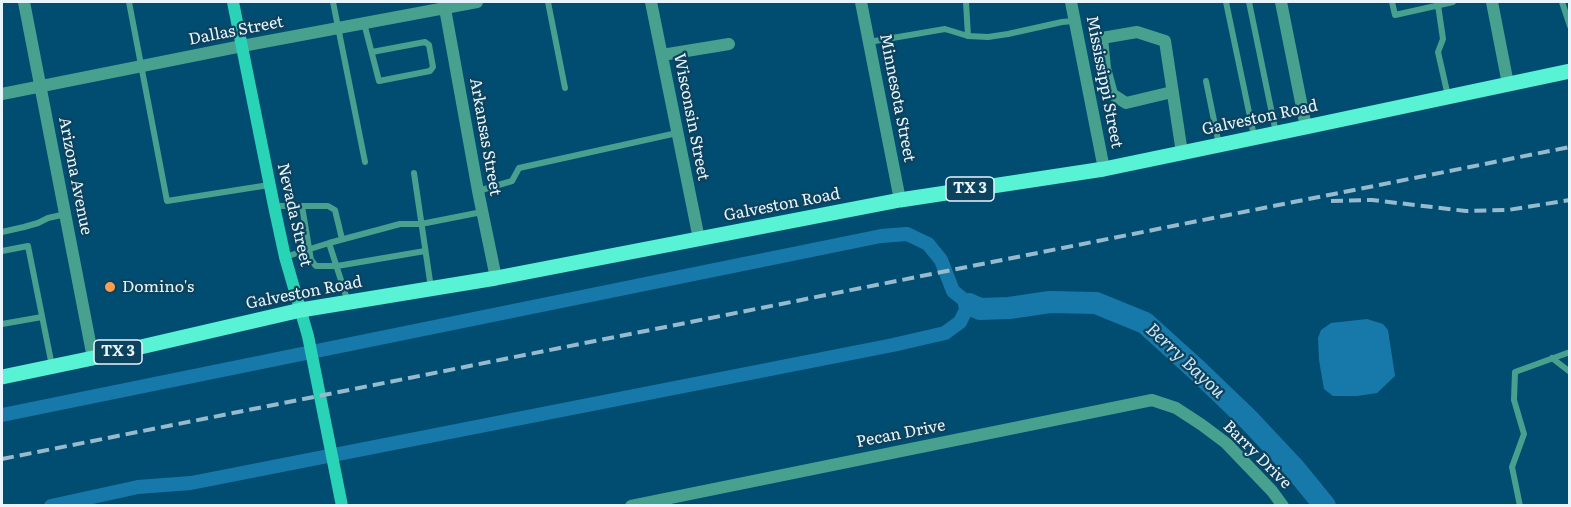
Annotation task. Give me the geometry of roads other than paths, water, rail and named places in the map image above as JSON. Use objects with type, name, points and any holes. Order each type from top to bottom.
[{"type":"main road","name":"Galveston Road","points":[[2,377],[301,310],[496,278],[900,200],[1104,169],[1569,71]]},
{"type":"street","name":"Arizona Avenue","points":[[24,2],[93,358]]},
{"type":"street","name":"Nevada Street","points":[[233,2],[269,185],[285,257],[308,336],[342,506]]},
{"type":"street","name":"Dallas Street","points":[[2,94],[445,5],[477,2]]},
{"type":"street","name":"Wisconsin Street","points":[[651,2],[699,239]]},
{"type":"street","name":"Minnesota Street","points":[[861,2],[900,200]]},
{"type":"street","name":"Mississippi Street","points":[[1071,2],[1104,169]]},
{"type":"street","points":[[1281,2],[1306,127]]},
{"type":"street","points":[[1492,2],[1508,84]]},
{"type":"street","name":"Arkansas Street","points":[[445,5],[496,278]]},
{"type":"street","points":[[1112,94],[1105,68],[1102,38],[1137,32],[1165,41],[1182,153]]},
{"type":"street","points":[[662,55],[729,44]]},
{"type":"street","points":[[1090,96],[1112,94],[1126,103],[1172,92]]},
{"type":"street","name":"Pecan Drive","points":[[631,506],[1152,400],[1176,408]]},
{"type":"street","name":"Barry Drive","points":[[1176,408],[1226,443],[1272,491],[1283,506]]},
{"type":"lane","points":[[129,2],[167,201],[269,185]]},
{"type":"lane","points":[[333,2],[365,162]]},
{"type":"lane","points":[[548,2],[565,88]]},
{"type":"lane","points":[[966,2],[968,36]]},
{"type":"lane","points":[[1226,2],[1254,138]]},
{"type":"lane","points":[[1249,2],[1276,134]]},
{"type":"lane","points":[[1392,2],[1395,15],[1453,2]]},
{"type":"lane","points":[[1562,2],[1569,26]]},
{"type":"lane","points":[[1438,5],[1443,39],[1438,52],[1448,97]]},
{"type":"lane","points":[[869,42],[945,29],[968,36],[987,37],[1075,21]]},
{"type":"lane","points":[[364,23],[379,81],[430,71],[433,67],[429,45],[425,42],[372,52]]},
{"type":"lane","points":[[1206,81],[1219,145]]},
{"type":"lane","points":[[478,191],[512,181],[519,168],[678,133]]},
{"type":"lane","points":[[414,173],[431,288]]},
{"type":"lane","points":[[274,206],[328,206],[335,210],[342,239]]},
{"type":"lane","points":[[302,206],[308,249],[311,260],[316,266],[337,266],[425,251]]},
{"type":"lane","points":[[285,257],[400,224],[422,224],[482,212]]},
{"type":"lane","points":[[2,232],[66,214]]},
{"type":"lane","points":[[329,243],[348,302]]},
{"type":"lane","points":[[2,251],[28,246],[52,366]]},
{"type":"lane","points":[[2,324],[42,316]]},
{"type":"lane","points":[[1520,506],[1512,467],[1524,434],[1514,400],[1515,372],[1569,352]]},
{"type":"lane","points":[[1552,358],[1569,372]]},
{"type":"water","points":[[1367,319],[1383,324],[1388,330],[1395,376],[1377,393],[1333,396],[1324,389],[1319,360],[1318,338],[1321,330],[1331,323]]},
{"type":"waterway","points":[[2,415],[881,236],[907,234],[928,244],[941,260],[953,291],[969,304],[960,322],[945,333],[893,345],[191,483],[138,487],[51,506]]},
{"type":"waterway","name":"Berry Bayou","points":[[969,304],[980,309],[1009,308],[1050,302],[1096,303],[1145,323],[1249,420],[1294,468],[1325,506]]},
{"type":"railway","points":[[2,459],[1570,147]]},
{"type":"railway","points":[[1331,201],[1372,200],[1466,211],[1508,210],[1570,200]]},
{"type":"place","name":"Domino's","points":[[110,287]]}]
